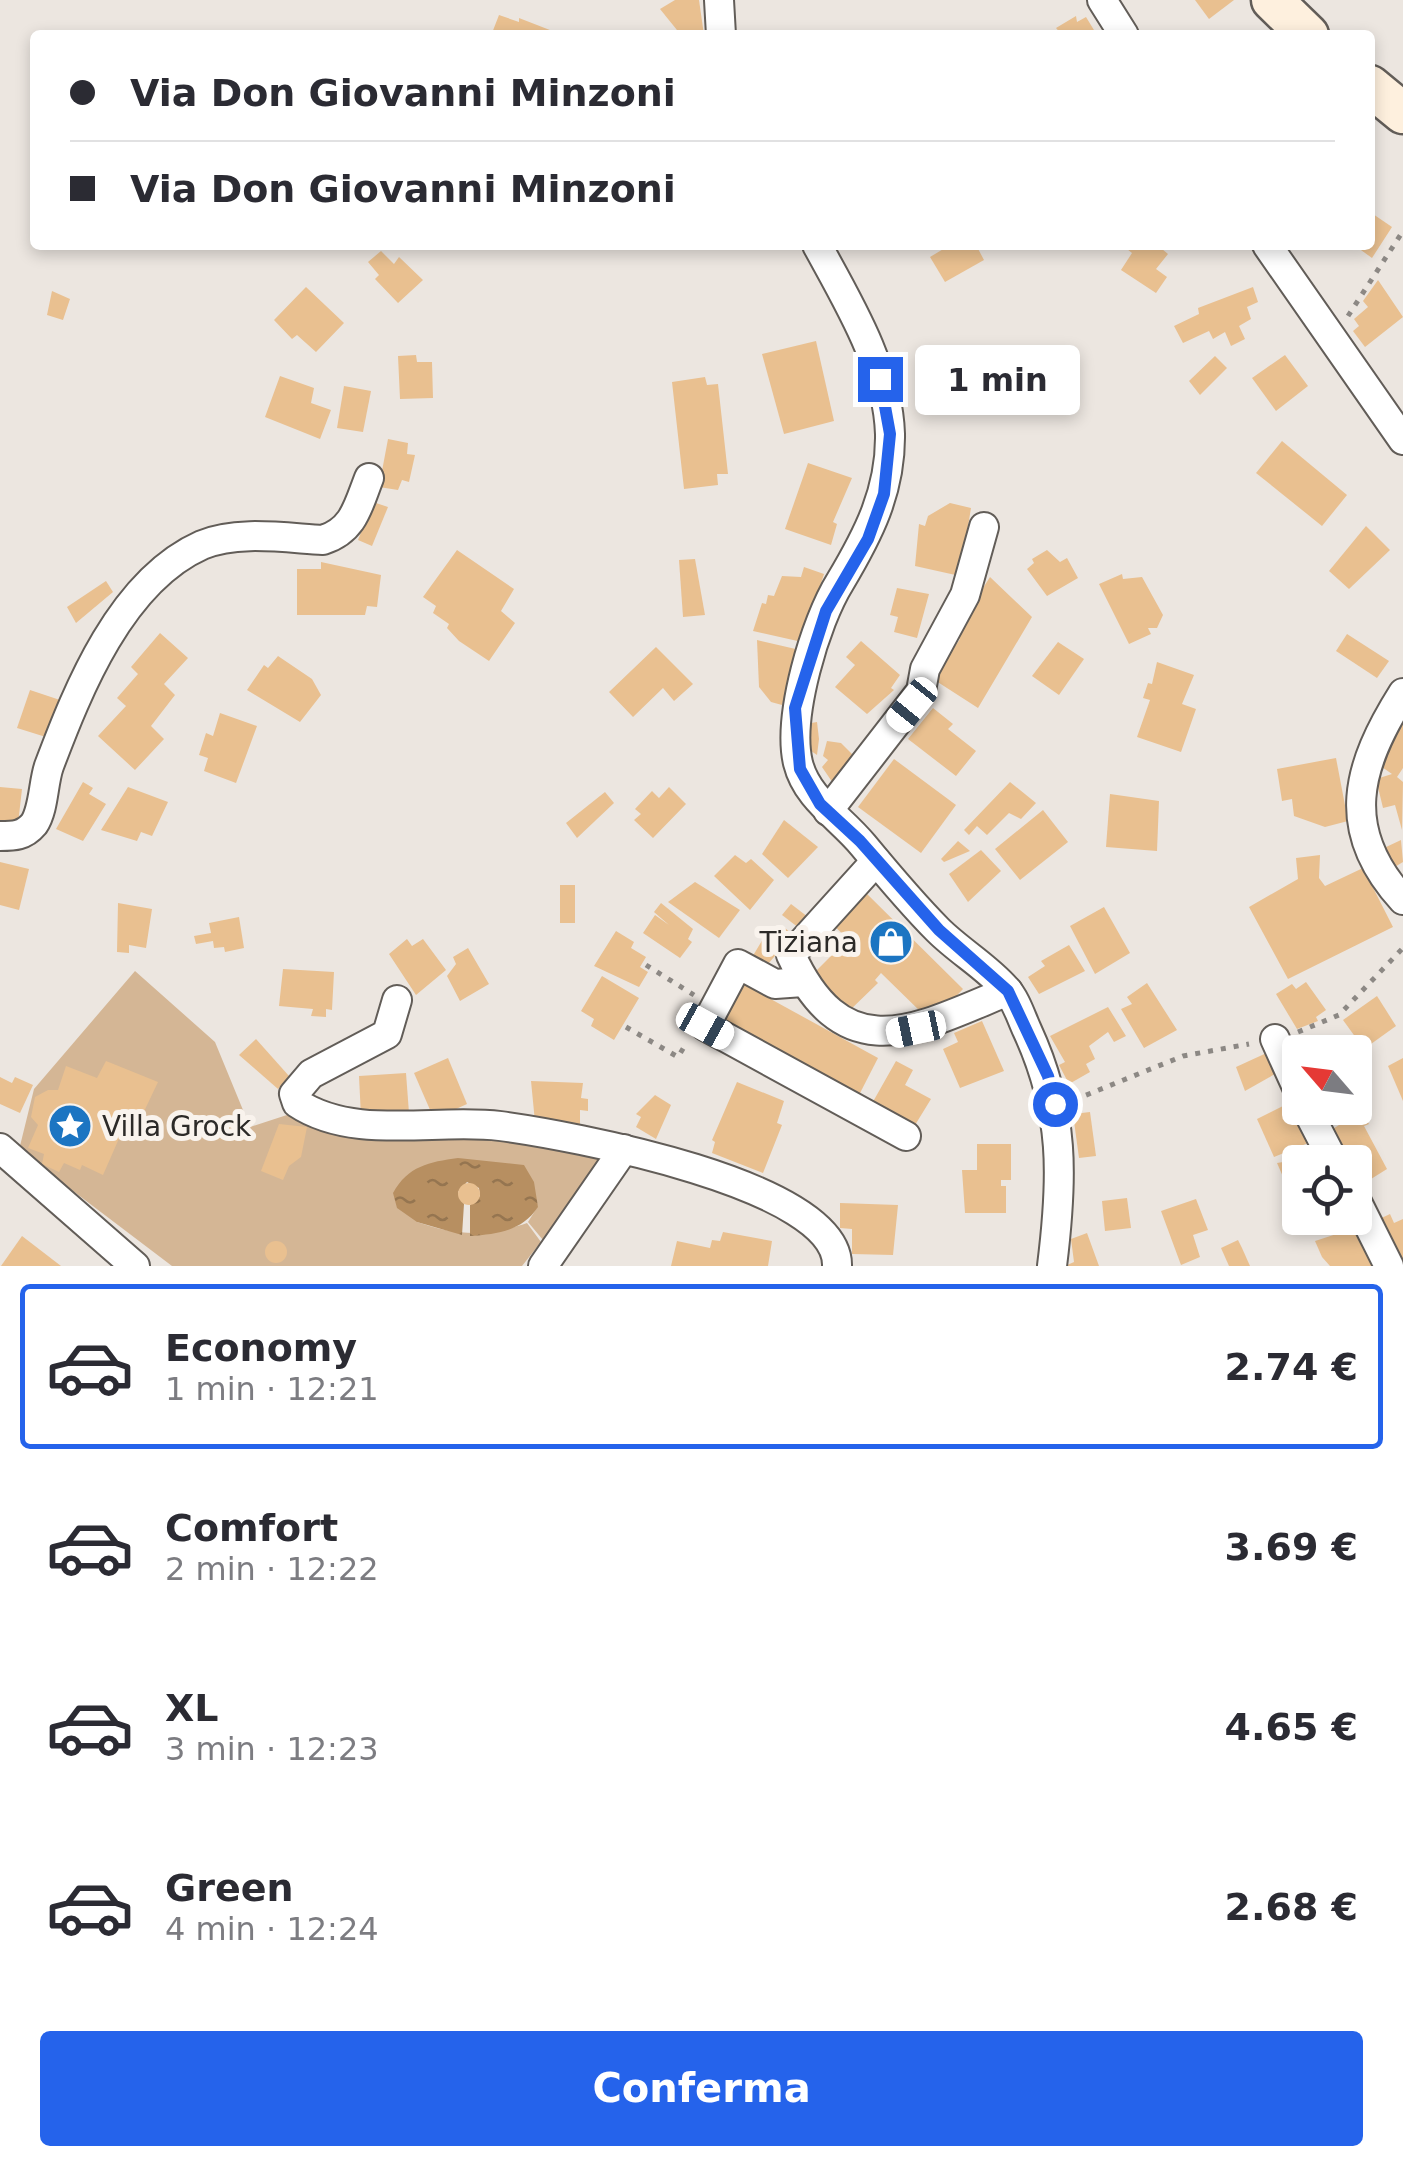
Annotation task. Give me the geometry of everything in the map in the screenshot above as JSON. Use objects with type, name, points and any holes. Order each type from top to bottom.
[{"type":"main road","points":[[1272,0],[1303,30]]},
{"type":"main road","points":[[1375,90],[1403,113]]},
{"type":"street","points":[[719,0],[720,30]]},
{"type":"street","points":[[1102,0],[1121,30]]},
{"type":"street","points":[[819,250],[880,379],[890,434],[884,494],[868,539],[826,611],[795,708],[800,769],[828,812],[939,930],[1008,991],[1048,1076],[1055,1104],[1060,1152],[1052,1266]]},
{"type":"street","points":[[1269,250],[1403,440]]},
{"type":"street","points":[[0,836],[22,834],[35,822],[42,787],[70,710],[120,621],[157,578],[188,553],[220,539],[323,540],[338,535],[354,518],[369,478]]},
{"type":"street","points":[[828,812],[921,690],[924,669],[965,595],[984,528]]},
{"type":"street","points":[[1403,693],[1373,741],[1360,799],[1370,852],[1403,900]]},
{"type":"street","points":[[876,861],[791,956],[817,1001],[858,1026],[893,1034],[1008,991]]},
{"type":"street","points":[[803,982],[775,984],[738,964],[705,1026],[906,1136]]},
{"type":"street","points":[[396,1000],[387,1034],[303,1080],[294,1094],[298,1104],[340,1120],[498,1126],[624,1148],[786,1201],[819,1225],[838,1252],[838,1266]]},
{"type":"street","points":[[1275,1039],[1282,1054]]},
{"type":"street","points":[[0,1148],[135,1266]]},
{"type":"street","points":[[542,1266],[624,1148]]},
{"type":"street","points":[[1372,1233],[1388,1266]]},
{"type":"path","points":[[1332,340],[1403,231]]},
{"type":"path","points":[[1055,1104],[1184,1056],[1275,1039],[1339,1015],[1403,948]]},
{"type":"path","points":[[646,965],[683,988]]},
{"type":"path","points":[[626,1026],[678,1057],[689,1039]]},
{"type":"shaded area","points":[[135,971],[215,1042],[250,1127],[290,1114],[609,1155],[543,1240],[528,1222],[538,1206],[458,1158],[417,1222],[472,1233],[527,1223],[541,1242],[522,1266],[172,1266],[19,1150],[34,1089]]},
{"type":"water","points":[[458,1158],[524,1165],[534,1182],[538,1207],[517,1226],[470,1236],[470,1205],[480,1196],[479,1188],[467,1182],[458,1192],[464,1204],[462,1235],[417,1222],[397,1208],[393,1193],[405,1177],[429,1164]]},
{"type":"building","points":[[675,0],[699,0],[703,30],[677,30],[660,9]]},
{"type":"building","points":[[1195,0],[1234,0],[1209,19]]},
{"type":"building","points":[[499,15],[550,30],[493,30]]},
{"type":"building","points":[[1076,16],[1077,22],[1086,17],[1094,30],[1058,30]]},
{"type":"building","points":[[1375,215],[1392,227],[1372,258],[1361,250],[1375,250]]},
{"type":"building","points":[[942,250],[979,250],[984,260],[945,282],[930,257]]},
{"type":"building","points":[[1128,250],[1163,250],[1168,254],[1156,269],[1167,277],[1156,293],[1121,270],[1132,253]]},
{"type":"building","points":[[381,251],[394,264],[399,257],[423,280],[398,303],[375,279],[379,275],[368,262]]},
{"type":"building","points":[[1378,280],[1403,317],[1365,347],[1353,331],[1359,326],[1354,319],[1368,307],[1363,301]]},
{"type":"building","points":[[306,287],[344,323],[316,352],[297,335],[292,339],[274,320]]},
{"type":"building","points":[[1253,287],[1258,302],[1247,307],[1251,319],[1239,326],[1245,339],[1231,346],[1225,332],[1213,339],[1209,331],[1183,343],[1174,326],[1199,314],[1198,308]]},
{"type":"building","points":[[52,291],[70,299],[63,320],[47,315]]},
{"type":"building","points":[[816,341],[834,421],[784,434],[762,354]]},
{"type":"building","points":[[416,355],[417,362],[432,362],[433,398],[400,399],[398,356]]},
{"type":"building","points":[[1285,355],[1308,386],[1276,411],[1252,378]]},
{"type":"building","points":[[1215,356],[1227,368],[1200,395],[1189,381]]},
{"type":"building","points":[[280,376],[314,388],[311,403],[331,410],[320,439],[265,417]]},
{"type":"building","points":[[705,377],[707,385],[718,384],[728,474],[717,474],[718,485],[684,489],[672,382]]},
{"type":"building","points":[[344,386],[371,391],[363,432],[337,428]]},
{"type":"building","points":[[388,439],[408,443],[407,454],[415,455],[409,482],[402,480],[398,490],[379,487]]},
{"type":"building","points":[[1282,441],[1347,495],[1322,526],[1256,473]]},
{"type":"building","points":[[808,463],[852,478],[833,522],[837,524],[831,545],[785,529]]},
{"type":"building","points":[[373,502],[388,507],[372,546],[358,540]]},
{"type":"building","points":[[950,503],[971,508],[960,576],[915,566],[919,524],[925,526],[928,516]]},
{"type":"building","points":[[1366,526],[1390,550],[1349,589],[1329,571]]},
{"type":"building","points":[[457,550],[514,589],[501,611],[515,623],[489,661],[459,641],[447,628],[449,624],[433,613],[436,606],[423,597]]},
{"type":"building","points":[[1047,550],[1060,562],[1067,558],[1078,578],[1047,596],[1027,569],[1034,563],[1032,559]]},
{"type":"building","points":[[695,559],[705,615],[683,617],[679,560]]},
{"type":"building","points":[[321,562],[381,575],[377,607],[367,606],[365,615],[297,615],[297,569],[321,569]]},
{"type":"building","points":[[804,567],[824,574],[802,642],[753,631],[762,603],[766,604],[768,595],[774,596],[782,576],[801,577]]},
{"type":"building","points":[[1122,574],[1123,579],[1142,577],[1163,615],[1157,628],[1148,628],[1151,634],[1129,644],[1099,584]]},
{"type":"building","points":[[990,577],[1032,617],[978,708],[933,679],[960,639],[953,635]]},
{"type":"building","points":[[106,581],[113,592],[76,623],[67,607]]},
{"type":"building","points":[[897,588],[929,594],[917,638],[894,632],[898,617],[890,615]]},
{"type":"building","points":[[160,633],[188,658],[164,684],[175,695],[151,726],[164,739],[135,770],[98,736],[126,706],[117,698],[138,674],[131,667]]},
{"type":"building","points":[[1347,634],[1389,661],[1377,678],[1336,651]]},
{"type":"building","points":[[757,640],[800,650],[782,705],[771,702],[759,687]]},
{"type":"building","points":[[861,641],[900,675],[891,688],[894,690],[867,714],[835,687],[855,665],[846,657]]},
{"type":"building","points":[[1058,642],[1084,659],[1059,695],[1032,676]]},
{"type":"building","points":[[656,647],[693,684],[674,701],[663,688],[633,717],[609,692]]},
{"type":"building","points":[[278,656],[312,679],[321,695],[300,722],[247,690],[264,665],[268,668]]},
{"type":"building","points":[[1157,662],[1194,675],[1182,704],[1196,709],[1181,752],[1137,737],[1150,700],[1143,698],[1148,683],[1152,684]]},
{"type":"building","points":[[30,690],[60,700],[49,738],[17,728]]},
{"type":"building","points":[[933,708],[953,724],[948,729],[976,751],[956,776],[908,739]]},
{"type":"building","points":[[220,713],[257,726],[236,783],[204,771],[208,758],[199,755],[206,733],[213,736]]},
{"type":"building","points":[[1403,714],[1403,768],[1397,777],[1403,782],[1402,830],[1395,805],[1383,808],[1376,779],[1392,774],[1379,765]]},
{"type":"building","points":[[817,722],[817,755],[801,744],[800,725]]},
{"type":"building","points":[[827,741],[841,743],[858,760],[837,789],[822,767],[828,760],[823,756]]},
{"type":"building","points":[[1336,758],[1348,821],[1325,827],[1294,816],[1292,799],[1282,801],[1277,769]]},
{"type":"building","points":[[894,759],[956,805],[921,853],[858,807]]},
{"type":"building","points":[[83,782],[93,788],[89,794],[106,804],[83,841],[56,829]]},
{"type":"building","points":[[1010,782],[1036,803],[1021,819],[1009,813],[987,835],[977,826],[969,835],[964,830]]},
{"type":"building","points":[[0,787],[22,789],[18,824],[0,824]]},
{"type":"building","points":[[128,787],[168,802],[152,836],[141,832],[137,841],[101,830]]},
{"type":"building","points":[[669,787],[686,804],[653,838],[634,820],[641,814],[635,809],[652,791],[659,798]]},
{"type":"building","points":[[605,792],[614,803],[577,838],[566,823]]},
{"type":"building","points":[[1110,794],[1159,801],[1157,851],[1106,847]]},
{"type":"building","points":[[1043,810],[1068,842],[1020,880],[995,849]]},
{"type":"building","points":[[784,820],[818,847],[788,878],[762,854]]},
{"type":"building","points":[[1401,840],[1403,862],[1393,868],[1384,848]]},
{"type":"building","points":[[958,841],[970,851],[944,862],[941,859]]},
{"type":"building","points":[[981,850],[1001,871],[968,902],[949,874]]},
{"type":"building","points":[[735,855],[746,863],[751,859],[774,880],[750,910],[714,876]]},
{"type":"building","points":[[1320,855],[1319,878],[1325,886],[1363,868],[1393,927],[1288,979],[1249,907],[1298,879],[1296,858]]},
{"type":"building","points":[[0,862],[29,869],[19,910],[0,905]]},
{"type":"building","points":[[695,882],[740,910],[719,938],[668,902]]},
{"type":"building","points":[[560,885],[575,885],[575,923],[560,923]]},
{"type":"building","points":[[863,890],[963,989],[942,1011],[935,1005],[924,1015],[881,973],[875,980],[878,983],[847,1013],[811,976],[848,939],[831,923]]},
{"type":"building","points":[[118,903],[152,909],[146,948],[129,945],[129,953],[117,952]]},
{"type":"building","points":[[661,903],[693,929],[688,939],[692,942],[680,958],[643,933],[655,915],[669,925],[654,912]]},
{"type":"building","points":[[791,904],[808,917],[799,928],[782,915]]},
{"type":"building","points":[[1104,907],[1130,953],[1095,974],[1070,926]]},
{"type":"building","points":[[239,917],[244,948],[225,952],[224,947],[214,948],[213,941],[196,944],[194,936],[211,933],[209,923]]},
{"type":"building","points":[[785,928],[793,935],[768,964],[751,959],[766,934],[775,941]]},
{"type":"building","points":[[616,931],[634,942],[631,948],[646,957],[640,967],[648,972],[639,987],[594,966]]},
{"type":"building","points":[[407,939],[412,946],[423,939],[446,970],[416,995],[389,954]]},
{"type":"building","points":[[1069,945],[1085,971],[1039,994],[1028,977],[1045,966],[1041,961]]},
{"type":"building","points":[[468,948],[489,984],[460,1001],[447,976],[456,964],[453,957]]},
{"type":"building","points":[[283,969],[334,972],[332,1010],[326,1009],[326,1017],[311,1016],[313,1009],[279,1006]]},
{"type":"building","points":[[602,976],[639,998],[614,1040],[591,1026],[594,1019],[581,1011]]},
{"type":"building","points":[[738,981],[878,1058],[858,1097],[718,1019]]},
{"type":"building","points":[[1306,982],[1326,1010],[1316,1017],[1318,1021],[1297,1029],[1276,994],[1292,984],[1296,989]]},
{"type":"building","points":[[1147,983],[1177,1030],[1144,1048],[1121,1009],[1132,1004],[1127,997]]},
{"type":"building","points":[[1377,996],[1396,1026],[1372,1043],[1372,1035],[1354,1035],[1343,1020]]},
{"type":"building","points":[[1108,1007],[1126,1036],[1114,1042],[1108,1032],[1089,1046],[1095,1059],[1086,1064],[1090,1072],[1069,1084],[1059,1065],[1065,1062],[1050,1036]]},
{"type":"building","points":[[982,1021],[1004,1071],[960,1088],[943,1049],[958,1042],[954,1033]]},
{"type":"building","points":[[256,1039],[289,1076],[278,1089],[239,1055]]},
{"type":"building","points":[[1273,1050],[1282,1070],[1245,1091],[1236,1067]]},
{"type":"building","points":[[448,1058],[467,1104],[434,1119],[414,1073]]},
{"type":"building","points":[[1403,1058],[1403,1101],[1388,1066]]},
{"type":"building","points":[[106,1061],[158,1082],[139,1122],[128,1118],[103,1175],[82,1165],[80,1170],[64,1163],[59,1172],[42,1164],[44,1154],[28,1148],[38,1125],[31,1117],[35,1097],[58,1090],[66,1066],[97,1078]]},
{"type":"building","points":[[896,1061],[913,1070],[905,1085],[931,1099],[912,1130],[870,1107]]},
{"type":"building","points":[[406,1073],[409,1113],[361,1117],[359,1076]]},
{"type":"building","points":[[0,1077],[12,1083],[15,1077],[33,1085],[20,1113],[0,1104]]},
{"type":"building","points":[[531,1081],[583,1083],[581,1098],[588,1099],[588,1111],[580,1110],[580,1125],[535,1122]]},
{"type":"building","points":[[737,1082],[784,1101],[777,1123],[782,1125],[763,1173],[712,1153],[712,1140]]},
{"type":"building","points":[[655,1095],[671,1105],[656,1139],[636,1127],[641,1117],[636,1114]]},
{"type":"building","points":[[1282,1106],[1282,1125],[1304,1125],[1313,1141],[1282,1145],[1282,1154],[1274,1157],[1257,1119]]},
{"type":"building","points":[[1090,1112],[1096,1156],[1079,1158],[1073,1114]]},
{"type":"building","points":[[279,1124],[307,1127],[301,1157],[289,1166],[283,1180],[261,1171]]},
{"type":"building","points":[[1339,1125],[1366,1125],[1387,1169],[1372,1178],[1372,1145],[1333,1145],[1328,1132]]},
{"type":"building","points":[[977,1144],[1011,1144],[1011,1180],[1001,1180],[1001,1186],[1006,1186],[1006,1213],[965,1213],[962,1170],[977,1170]]},
{"type":"building","points":[[469,1183],[477,1186],[477,1202],[469,1205],[461,1202],[458,1194],[461,1186]]},
{"type":"building","points":[[1127,1198],[1131,1228],[1105,1231],[1102,1201]]},
{"type":"building","points":[[1196,1199],[1208,1230],[1193,1235],[1200,1257],[1181,1265],[1161,1211]]},
{"type":"building","points":[[840,1203],[898,1205],[893,1255],[852,1254],[852,1229],[840,1228]]},
{"type":"building","points":[[1390,1214],[1394,1223],[1403,1219],[1403,1262],[1394,1266],[1373,1222]]},
{"type":"building","points":[[723,1232],[772,1241],[768,1266],[671,1266],[677,1241],[710,1248],[712,1240],[720,1241]]},
{"type":"building","points":[[1087,1233],[1099,1266],[1065,1266],[1074,1262],[1071,1239]]},
{"type":"building","points":[[1333,1235],[1368,1235],[1383,1266],[1330,1266],[1315,1241]]},
{"type":"building","points":[[22,1236],[61,1266],[1,1266]]},
{"type":"building","points":[[1238,1240],[1250,1266],[1229,1266],[1221,1248]]},
{"type":"building","points":[[276,1241],[284,1244],[284,1260],[276,1263],[268,1260],[265,1252],[268,1244]]},
{"type":"place","name":"Tiziana","points":[[891,942]]},
{"type":"place","name":"Villa Grock","points":[[70,1126]]},
{"type":"route","points":[[880,379],[890,434],[884,494],[868,539],[839,582],[826,611],[795,708],[794,742],[800,769],[820,804],[860,841],[939,930],[1008,991],[1048,1076],[1055,1104]]}]
